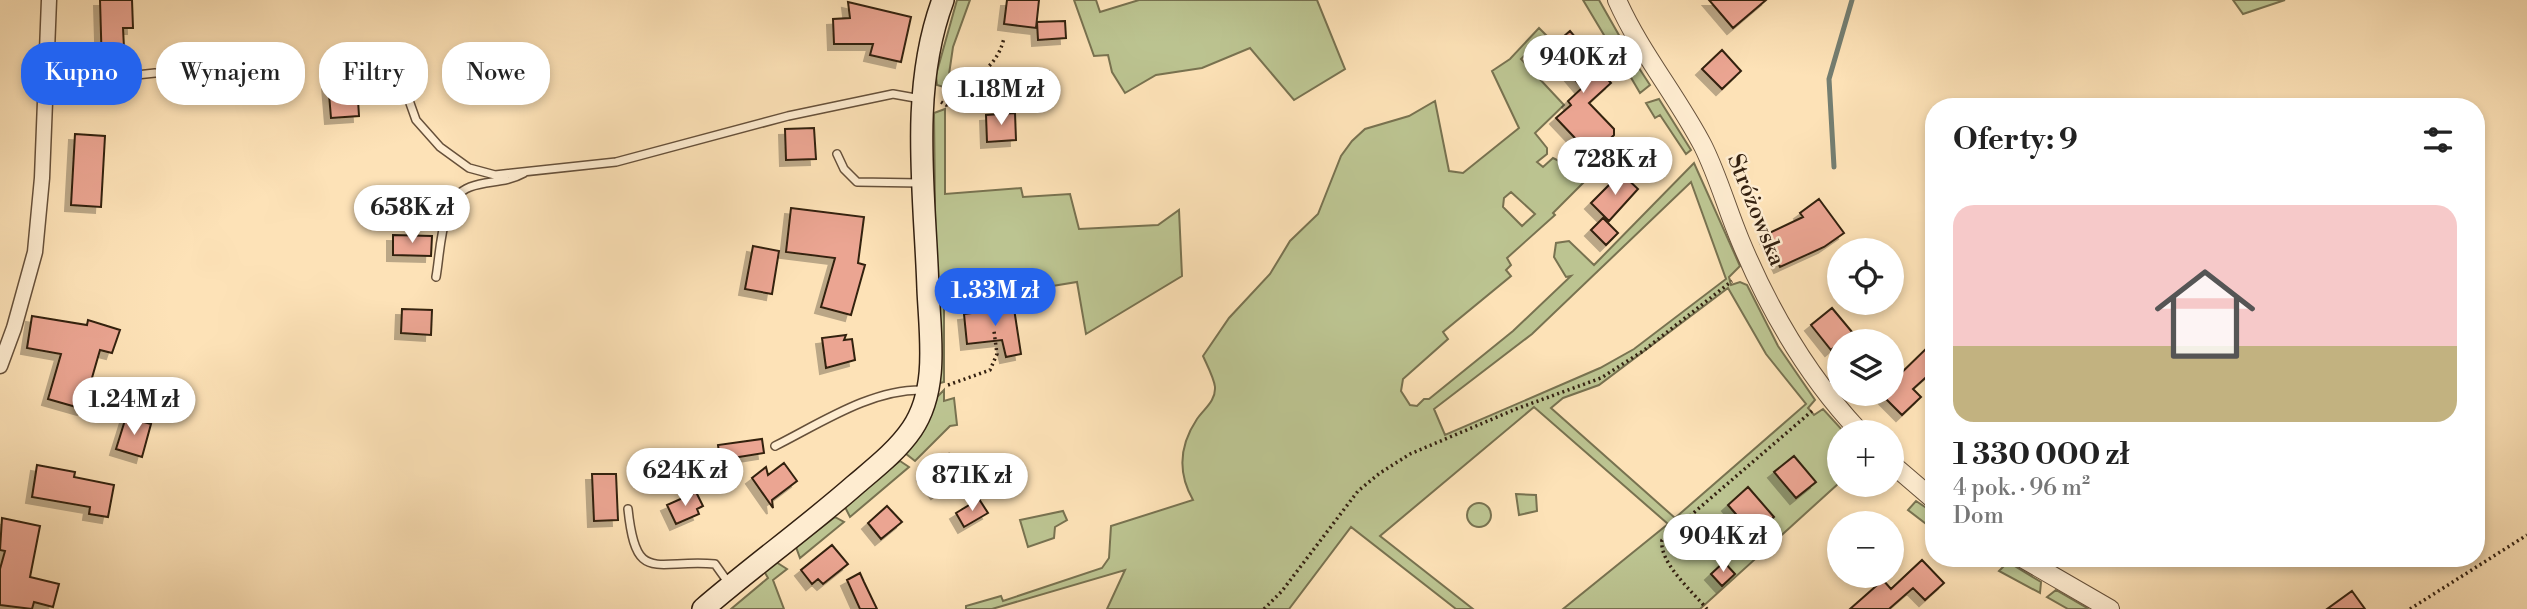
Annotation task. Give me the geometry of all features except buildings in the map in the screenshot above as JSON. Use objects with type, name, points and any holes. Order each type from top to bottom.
[{"type":"main road","points":[[703,609],[834,503],[896,448],[920,415],[928,390],[930,359],[923,100],[932,34],[943,0]]},
{"type":"street","points":[[47,42],[49,0]]},
{"type":"street","name":"Stróżowska","points":[[1616,0],[1641,47],[1703,147],[1738,237],[1773,312],[1809,370],[1850,420]]},
{"type":"street","points":[[0,366],[14,328],[35,252],[42,178],[44,105]]},
{"type":"street","points":[[1904,474],[1925,492]]},
{"type":"street","points":[[2038,567],[2110,609]]},
{"type":"lane","points":[[142,74],[155,73]]},
{"type":"lane","points":[[411,105],[416,120],[440,148],[469,168],[495,175],[616,162],[788,116],[893,94],[923,100]]},
{"type":"lane","points":[[837,154],[844,169],[857,182],[925,183]]},
{"type":"lane","points":[[436,277],[447,214],[453,199],[470,187],[508,182],[528,171]]},
{"type":"lane","points":[[775,446],[851,408],[896,391],[928,390]]},
{"type":"lane","points":[[628,509],[632,544],[640,558],[658,565],[689,562],[715,564],[730,586]]},
{"type":"path","points":[[947,92],[988,70],[1001,51],[1004,38]]},
{"type":"path","points":[[946,105],[1047,101]]},
{"type":"path","points":[[1264,609],[1282,591],[1358,491],[1380,473],[1410,454],[1601,378],[1643,351],[1732,281]]},
{"type":"path","points":[[951,384],[990,370],[997,354],[994,331]]},
{"type":"path","points":[[1707,609],[1661,549],[1662,540],[1812,411]]},
{"type":"path","points":[[2485,562],[2527,535]]},
{"type":"path","points":[[2410,609],[2476,567]]},
{"type":"green space","points":[[957,0],[970,0],[953,47],[947,88],[937,85],[936,75]]},
{"type":"green space","points":[[1074,0],[1096,0],[1100,12],[1139,0],[1317,0],[1345,69],[1294,100],[1250,48],[1202,68],[1156,75],[1125,93],[1112,72],[1108,55],[1094,56]]},
{"type":"green space","points":[[1583,0],[1599,0],[1624,44],[1623,50],[1616,55]]},
{"type":"green space","points":[[2233,0],[2285,0],[2243,14]]},
{"type":"green space","points":[[1539,28],[1546,35],[1521,59],[1564,105],[1535,133],[1547,148],[1547,154],[1537,162],[1543,167],[1553,158],[1590,176],[1553,213],[1555,215],[1507,258],[1511,265],[1506,270],[1511,276],[1443,332],[1448,339],[1403,379],[1401,391],[1410,405],[1417,406],[1424,399],[1429,399],[1513,331],[1571,276],[1566,277],[1554,257],[1556,243],[1569,241],[1594,265],[1694,163],[1740,266],[1729,277],[1731,285],[1740,282],[1747,285],[1778,346],[1815,400],[1808,408],[1814,415],[1823,409],[1833,420],[1827,420],[1827,494],[1700,609],[1563,609],[1668,524],[1534,407],[1380,536],[1473,609],[1456,609],[1351,527],[1289,609],[1107,609],[1125,570],[992,609],[966,609],[966,606],[1001,596],[1003,601],[1102,568],[1109,558],[1111,526],[1193,500],[1182,469],[1184,449],[1191,429],[1212,401],[1215,392],[1203,356],[1229,318],[1270,274],[1290,241],[1318,214],[1341,156],[1365,129],[1409,116],[1435,101],[1449,171],[1463,173],[1519,128],[1492,71],[1510,59]],"holes":[[[1691,182],[1726,279],[1634,349],[1600,368],[1445,435],[1434,409],[1532,334]],[[1511,192],[1535,214],[1522,226],[1503,207],[1504,198]],[[1728,288],[1766,354],[1806,404],[1675,518],[1551,408],[1563,398],[1599,385]]]},
{"type":"green space","points":[[1635,62],[1650,85],[1640,93],[1623,64]]},
{"type":"green space","points":[[1659,99],[1691,150],[1686,154],[1660,115],[1655,118],[1646,103]]},
{"type":"green space","points":[[945,109],[945,194],[1021,188],[1023,197],[1070,194],[1079,229],[1158,225],[1179,210],[1182,276],[1086,334],[1077,282],[944,304],[944,382],[937,384],[934,113]],"holes":[[[1011,270],[1014,280],[993,284],[988,293],[975,291],[972,277]]]},
{"type":"green space","points":[[944,390],[944,401],[954,398],[957,425],[950,426],[915,461],[905,453],[922,433],[935,399]]},
{"type":"green space","points":[[900,461],[909,467],[850,517],[845,507],[851,499]]},
{"type":"green space","points":[[1516,494],[1536,495],[1537,511],[1519,515]]},
{"type":"green space","points":[[1916,501],[1925,507],[1925,523],[1908,510]]},
{"type":"green space","points":[[1479,503],[1488,506],[1491,515],[1488,524],[1479,527],[1470,524],[1467,515],[1470,506]]},
{"type":"green space","points":[[1063,511],[1067,520],[1055,527],[1054,538],[1028,547],[1020,520]]},
{"type":"green space","points":[[835,517],[844,522],[800,558],[796,547]]},
{"type":"green space","points":[[776,562],[787,569],[773,580],[784,609],[731,609],[768,578],[764,571]]},
{"type":"green space","points":[[2003,567],[2016,567],[2041,582],[2040,593],[1999,571]]},
{"type":"green space","points":[[2056,590],[2088,609],[2068,609],[2047,597]]},
{"type":"waterway","points":[[1834,167],[1829,79],[1852,0]]}]
